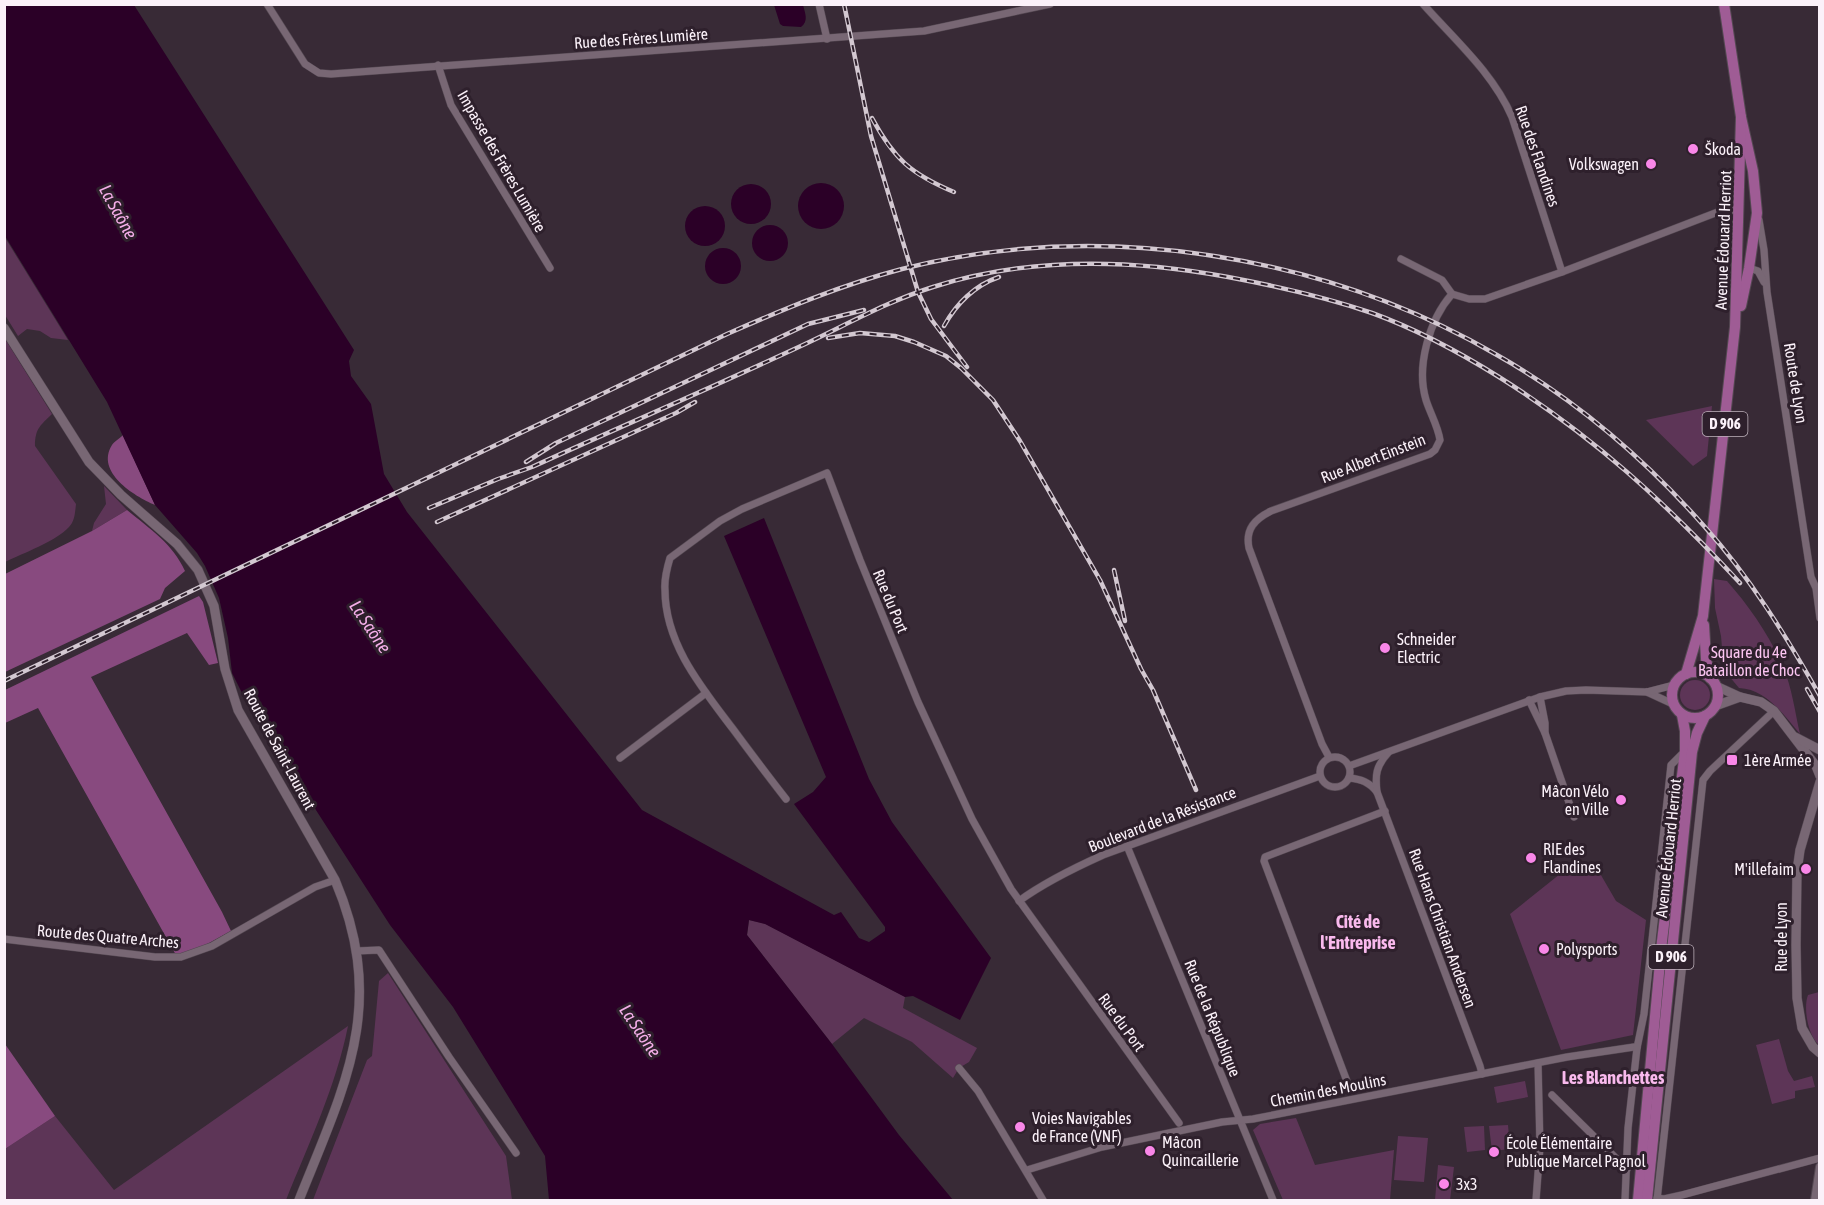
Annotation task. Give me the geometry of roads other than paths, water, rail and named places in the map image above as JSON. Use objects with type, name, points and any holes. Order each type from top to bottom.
[{"type":"main road","name":"D 906","points":[[1724,4],[1741,117]]},
{"type":"main road","name":"Avenue Édouard Herriot","points":[[1686,674],[1703,616],[1711,560],[1735,327],[1741,117]]},
{"type":"main road","name":"Avenue Édouard Herriot","points":[[1735,327],[1749,268],[1757,213],[1753,171],[1741,117]]},
{"type":"main road","name":"Route de Saint-Laurent","points":[[4,328],[89,462],[177,544],[202,577],[217,616],[225,669],[238,710],[335,880],[350,921],[360,992],[360,1014],[351,1065],[299,1200]]},
{"type":"main road","name":"Avenue Édouard Herriot","points":[[1703,616],[1706,659],[1713,682]]},
{"type":"main road","points":[[1740,697],[1715,706],[1705,716],[1694,718],[1682,715],[1671,698],[1674,685],[1686,674],[1698,672],[1740,697],[1761,702],[1774,711],[1816,766],[1820,776]]},
{"type":"main road","points":[[1713,682],[1718,693],[1715,706]]},
{"type":"main road","name":"Avenue Édouard Herriot","points":[[1638,1200],[1662,941],[1685,751],[1682,715]]},
{"type":"main road","name":"Avenue Édouard Herriot","points":[[1654,1200],[1692,752],[1705,716]]},
{"type":"main road","points":[[1791,735],[1820,750]]},
{"type":"main road","points":[[1808,756],[1820,755]]},
{"type":"main road","name":"Rue de Lyon","points":[[1820,782],[1800,850],[1797,873],[1796,935],[1797,998],[1802,1028],[1813,1047],[1820,1053]]},
{"type":"street","name":"Rue des Frères Lumière","points":[[267,4],[305,64],[312,71],[319,73],[924,31],[1050,4]]},
{"type":"street","points":[[819,4],[827,39]]},
{"type":"street","name":"Rue des Flandines","points":[[1424,4],[1479,65],[1504,100],[1512,117],[1562,272]]},
{"type":"street","name":"Impasse des Frères Lumière","points":[[438,64],[451,105],[550,268]]},
{"type":"street","points":[[1401,259],[1442,280],[1452,294],[1469,299],[1485,299],[1722,210],[1739,210]]},
{"type":"street","name":"Route de Lyon","points":[[1757,213],[1811,577],[1817,583]]},
{"type":"street","name":"Route de Lyon","points":[[1749,268],[1758,271],[1762,276],[1767,292]]},
{"type":"street","name":"Rue Albert Einstein","points":[[1329,758],[1250,548],[1247,539],[1249,529],[1257,518],[1271,511],[1430,454],[1435,450],[1440,440],[1425,398],[1422,359],[1427,341],[1452,294]]},
{"type":"street","name":"Rue du Port","points":[[786,799],[706,693],[677,643],[669,618],[664,589],[670,558],[720,521],[742,509],[827,473],[860,560],[942,756],[972,819],[1019,902],[1179,1123]]},
{"type":"street","points":[[1817,583],[1820,618]]},
{"type":"street","points":[[1349,766],[1540,697],[1566,691],[1586,690],[1647,692],[1674,685]]},
{"type":"street","points":[[1647,692],[1673,704]]},
{"type":"street","points":[[620,758],[706,693]]},
{"type":"street","points":[[1540,697],[1545,732]]},
{"type":"street","points":[[1529,700],[1545,732],[1574,817]]},
{"type":"street","points":[[1774,711],[1703,780],[1654,1200],[1682,1195],[1820,1158]]},
{"type":"street","name":"Rue Hans Christian Andersen","points":[[1389,751],[1381,760],[1376,772],[1377,792],[1482,1074]]},
{"type":"street","points":[[1625,1200],[1628,1128],[1637,1048],[1644,1014],[1671,765],[1685,751]]},
{"type":"street","points":[[1329,758],[1343,759],[1349,766],[1349,778],[1343,785],[1333,787],[1324,783],[1320,776],[1322,764],[1329,758]]},
{"type":"street","name":"Boulevard de la Résistance","points":[[1019,902],[1032,892],[1078,867],[1127,846],[1320,776]]},
{"type":"street","points":[[1349,778],[1362,779],[1377,792]]},
{"type":"street","points":[[1348,1084],[1264,857],[1385,811]]},
{"type":"street","name":"Rue de la République","points":[[1127,846],[1274,1200]]},
{"type":"street","name":"Route des Quatre Arches","points":[[4,939],[155,957],[181,957],[212,946],[315,887],[335,880]]},
{"type":"street","points":[[356,951],[379,950],[449,1057],[516,1153]]},
{"type":"street","name":"Chemin des Moulins","points":[[1027,1170],[1102,1147],[1222,1122],[1240,1121],[1538,1063],[1623,1048],[1637,1048]]},
{"type":"street","points":[[1536,1200],[1540,1147],[1538,1063]]},
{"type":"street","points":[[958,1068],[978,1091],[1017,1160],[1027,1170],[1043,1200]]},
{"type":"street","points":[[1552,1095],[1627,1169]]},
{"type":"street","points":[[1817,1198],[1820,1167]]},
{"type":"water","name":"La Saône","points":[[4,5],[134,5],[354,350],[349,361],[351,376],[371,404],[384,474],[407,512],[642,810],[834,915],[841,912],[859,938],[869,942],[885,931],[885,927],[794,804],[813,792],[826,777],[724,536],[764,518],[869,779],[892,822],[991,958],[960,1020],[913,996],[905,997],[765,924],[749,920],[747,935],[899,1135],[953,1200],[549,1200],[545,1156],[453,1007],[390,925],[247,703],[232,673],[228,638],[219,598],[205,566],[197,553],[155,505],[107,402],[5,236]]},
{"type":"water","points":[[774,5],[803,5],[805,22],[801,27],[783,26],[780,24]]},
{"type":"water","points":[[821,183],[837,190],[844,206],[837,222],[821,229],[805,222],[798,206],[805,190]]},
{"type":"water","points":[[751,184],[759,185],[765,190],[770,196],[770,212],[765,218],[759,223],[751,224],[743,223],[737,218],[732,212],[731,204],[732,196],[737,190],[743,185]]},
{"type":"water","points":[[705,206],[713,207],[719,212],[724,218],[724,234],[719,240],[713,245],[705,246],[697,245],[691,240],[686,234],[685,226],[686,218],[691,212],[697,207]]},
{"type":"water","points":[[770,225],[783,230],[788,243],[783,256],[770,261],[757,256],[752,243],[757,230]]},
{"type":"water","points":[[723,248],[736,253],[741,266],[736,279],[723,284],[710,279],[705,266],[710,253]]},
{"type":"railway","points":[[844,4],[871,136],[918,292],[931,319],[967,367]]},
{"type":"railway","points":[[872,118],[888,144],[905,164],[926,179],[954,192]]},
{"type":"railway","points":[[4,681],[727,334],[813,298],[902,269],[977,254],[1053,247],[1130,247],[1207,255],[1283,270],[1357,292],[1429,320],[1526,372],[1608,432],[1658,477],[1704,526],[1737,566],[1766,608],[1820,696]]},
{"type":"railway","points":[[429,508],[532,467],[916,293],[969,277],[1005,270],[1079,264],[1117,264],[1191,271],[1300,292],[1372,313],[1437,342],[1533,399],[1597,446],[1655,497],[1740,583]]},
{"type":"railway","points":[[944,326],[967,296],[990,280],[999,277]]},
{"type":"railway","points":[[526,462],[556,443],[808,324],[864,310]]},
{"type":"railway","points":[[828,338],[860,333],[895,336],[914,342],[946,356],[993,400],[1020,441],[1100,580],[1153,690],[1196,790]]},
{"type":"railway","points":[[437,522],[676,413],[695,402]]},
{"type":"railway","points":[[1114,570],[1125,621]]},
{"type":"railway","points":[[1807,689],[1820,712]]},
{"type":"place","name":"Škoda","points":[[1693,149]]},
{"type":"place","name":"Volkswagen","points":[[1651,164]]},
{"type":"place","name":"Schneider Electric","points":[[1385,648]]},
{"type":"place","name":"1ère Armée","points":[[1732,760]]},
{"type":"place","name":"Mâcon Vélo en Ville","points":[[1621,800]]},
{"type":"place","name":"RIE des Flandines","points":[[1531,858]]},
{"type":"place","name":"M'illefaim","points":[[1806,869]]},
{"type":"place","name":"Polysports","points":[[1544,949]]},
{"type":"place","name":"Voies Navigables de France (VNF)","points":[[1020,1127]]},
{"type":"place","name":"Mâcon Quincaillerie","points":[[1150,1151]]},
{"type":"place","name":"École Élémentaire Publique Marcel Pagnol","points":[[1494,1152]]},
{"type":"place","name":"3x3","points":[[1444,1184]]},
{"type":"district","name":"Cité de l'Entreprise","points":[[1358,932]]},
{"type":"district","name":"Les Blanchettes","points":[[1613,1078]]},
{"type":"park label","name":"Square du 4e Bataillon de Choc","points":[[1749,661]]}]
